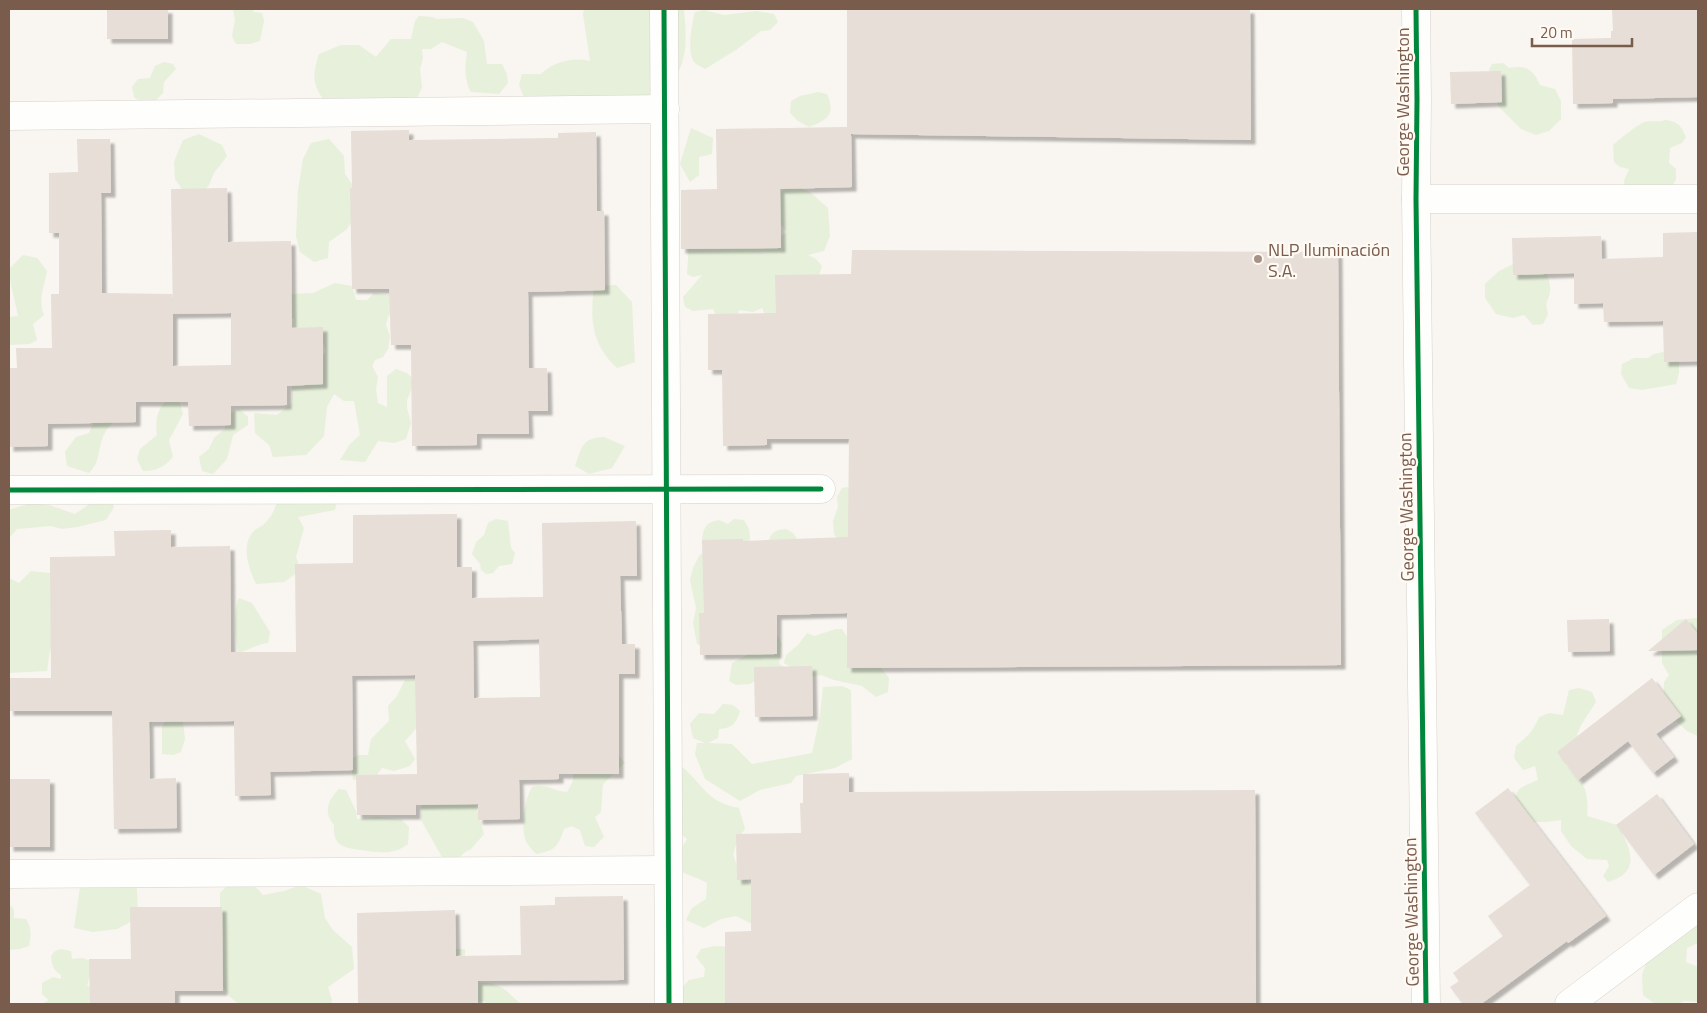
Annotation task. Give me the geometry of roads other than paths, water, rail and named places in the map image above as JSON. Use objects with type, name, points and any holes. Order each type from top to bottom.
[{"type":"street","points":[[664,9],[669,1004]]},
{"type":"street","name":"George Washington","points":[[1416,9],[1416,199],[1426,1004]]},
{"type":"street","points":[[9,116],[665,109]]},
{"type":"street","points":[[1416,199],[1698,199]]},
{"type":"street","points":[[9,490],[821,489]]},
{"type":"street","points":[[9,874],[668,870]]},
{"type":"street","points":[[1569,1004],[1698,907]]},
{"type":"place","name":"NLP Iluminación S.A.","points":[[1258,259]]}]
